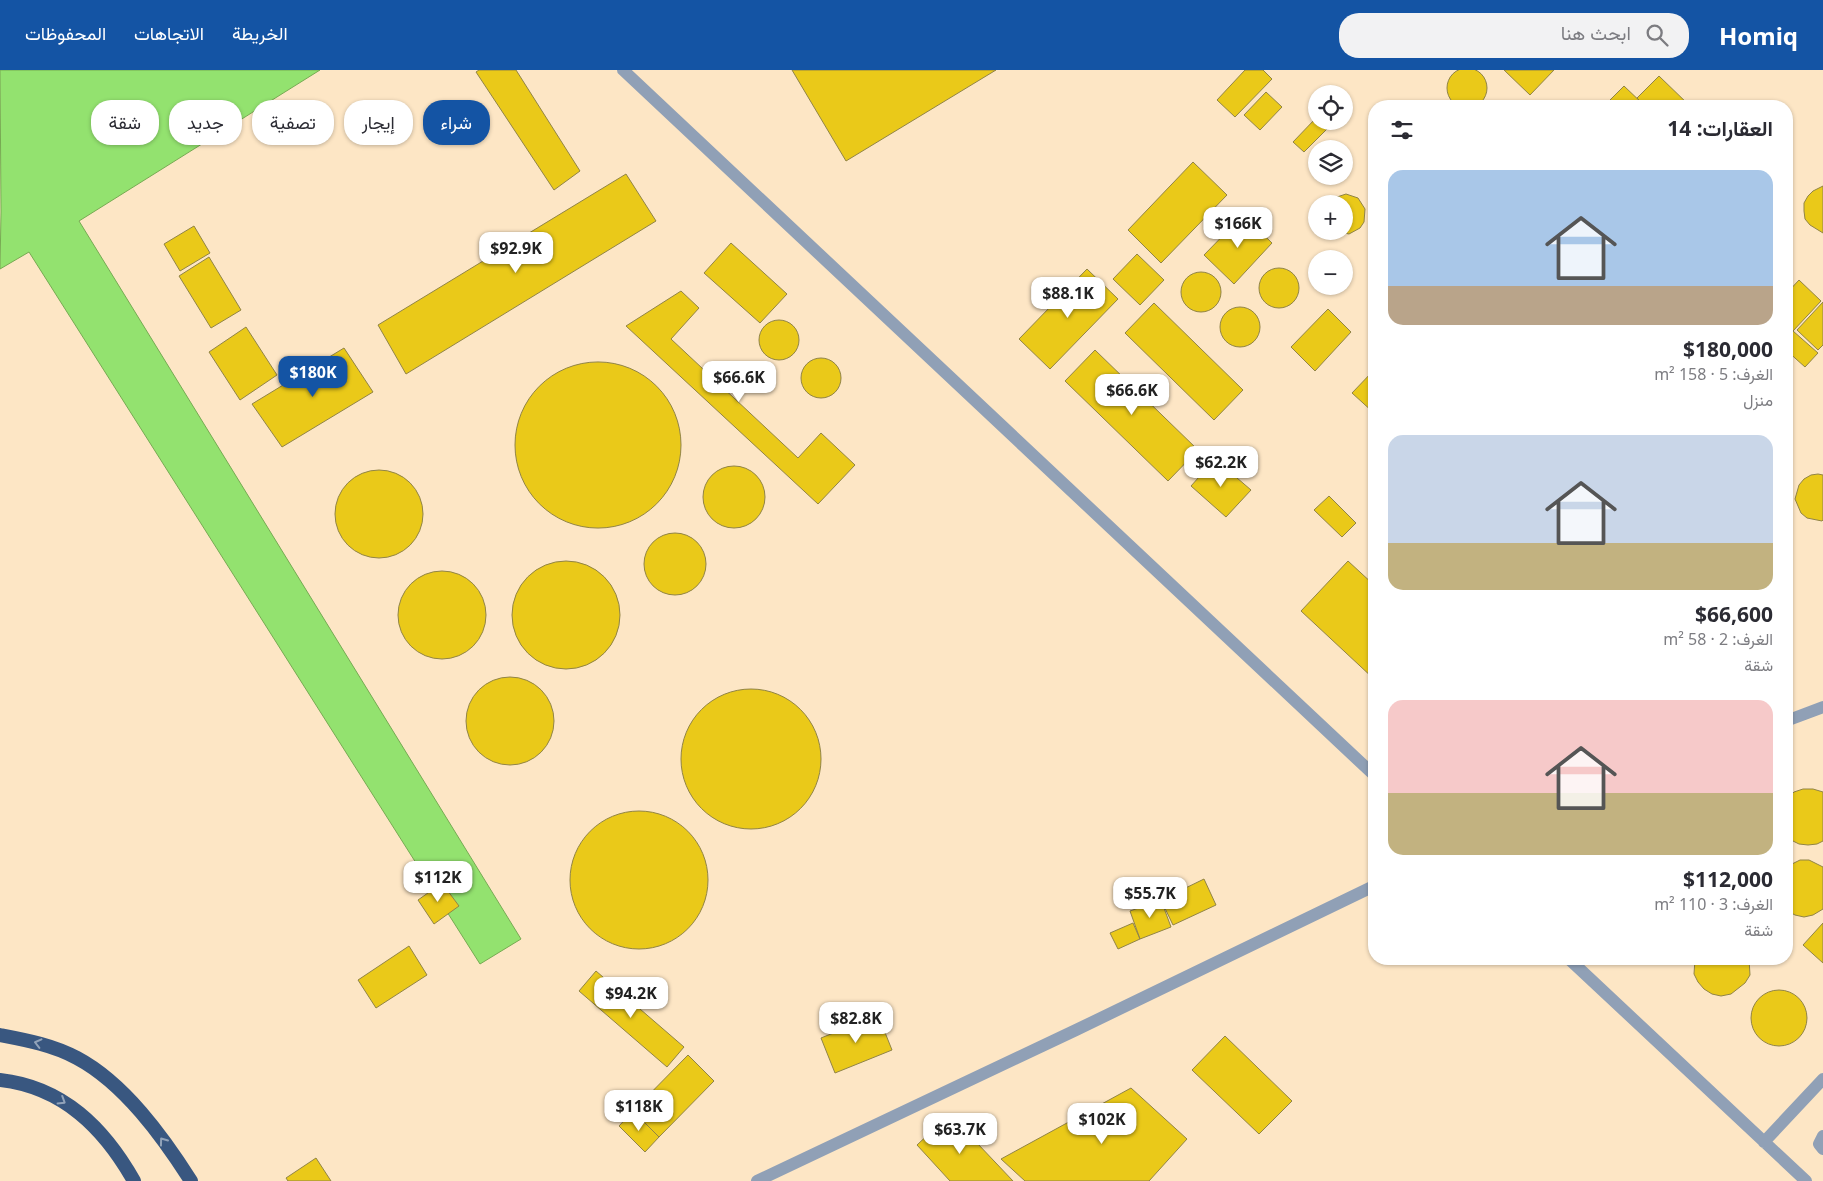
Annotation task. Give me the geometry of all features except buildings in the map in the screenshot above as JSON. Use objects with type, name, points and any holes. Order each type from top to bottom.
[{"type":"highway","points":[[0,1035],[42,1043],[77,1058],[111,1081],[151,1124],[191,1181]]},
{"type":"highway","points":[[0,1080],[19,1082],[61,1098],[98,1129],[121,1158],[134,1181]]},
{"type":"lane","points":[[623,70],[1368,769]]},
{"type":"lane","points":[[1793,718],[1823,707]]},
{"type":"lane","points":[[756,1181],[1076,1030],[1368,889]]},
{"type":"lane","points":[[1575,965],[1806,1181]]},
{"type":"lane","points":[[1764,1142],[1823,1079]]},
{"type":"lane","points":[[1823,1136],[1819,1144],[1823,1149]]},
{"type":"shaded area","points":[[0,70],[320,70],[272,100],[252,100],[252,113],[242,119],[242,100],[169,100],[169,145],[200,145],[79,221],[521,939],[480,964],[29,252],[0,269]]}]
